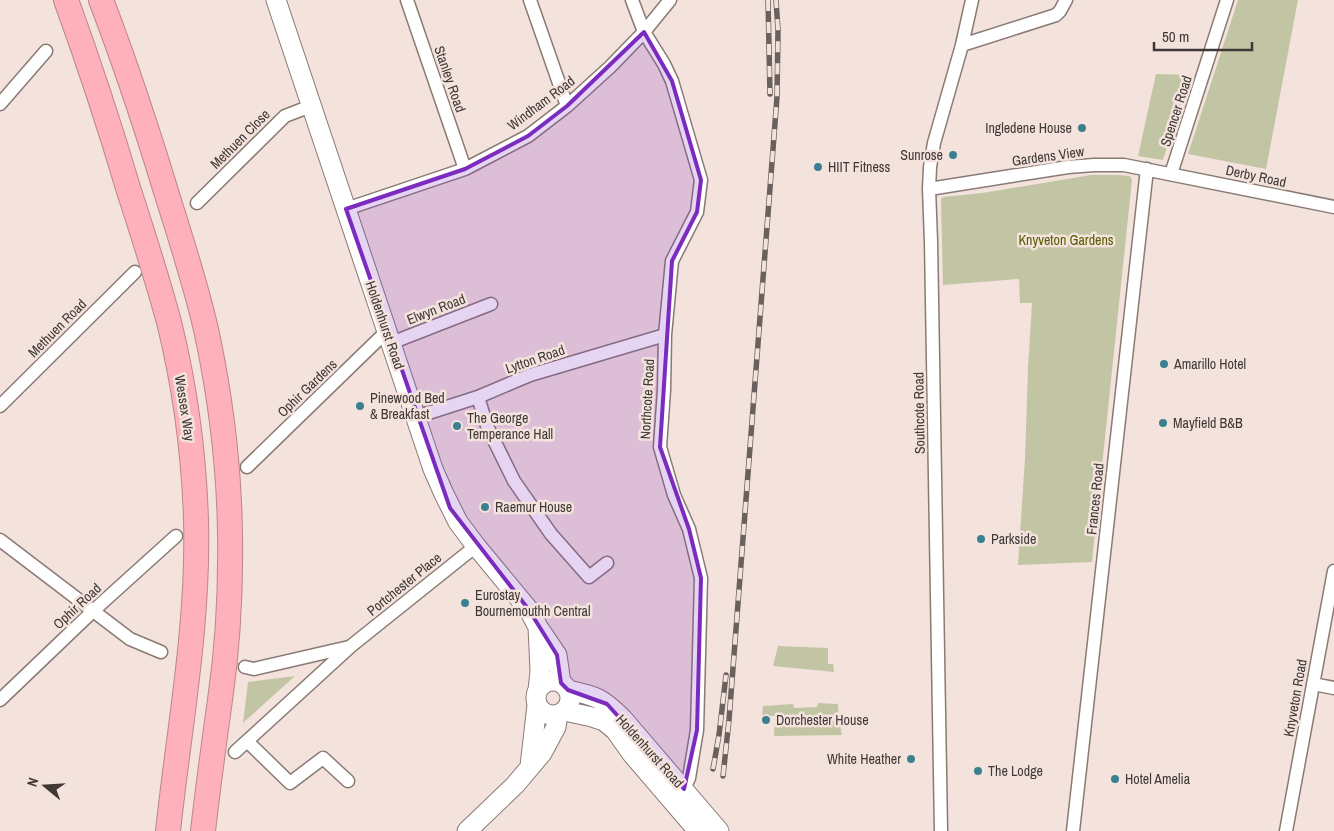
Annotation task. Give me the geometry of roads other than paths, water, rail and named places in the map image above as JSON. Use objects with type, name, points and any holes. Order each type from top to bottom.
[{"type":"highway","name":"Wessex Way","points":[[66,0],[107,119],[158,286],[175,350],[189,426],[196,522],[195,598],[168,831]]},
{"type":"highway","points":[[101,0],[120,49],[152,146],[192,278],[207,333],[223,422],[229,488],[230,586],[221,698],[203,831]]},
{"type":"street","name":"Holdenhurst Road","points":[[276,0],[433,469],[458,522],[529,610],[557,655],[565,686],[570,695],[568,706],[562,713]]},
{"type":"street","name":"Stanley Road","points":[[407,0],[465,169]]},
{"type":"street","points":[[530,0],[567,106]]},
{"type":"street","name":"Northcote Road","points":[[632,0],[644,32],[672,81],[701,180],[697,212],[672,261],[665,335],[660,447],[674,495],[689,529],[701,578],[697,730],[689,789]]},
{"type":"street","name":"Windham Road","points":[[346,208],[465,169],[528,136],[567,106],[610,67],[644,32],[670,0]]},
{"type":"street","name":"Southcote Road","points":[[941,831],[929,189],[934,143],[962,45],[972,0]]},
{"type":"street","points":[[962,45],[1056,15],[1066,0]]},
{"type":"street","name":"Spencer Road","points":[[1171,174],[1227,0]]},
{"type":"street","points":[[0,104],[46,51]]},
{"type":"street","name":"Methuen Close","points":[[197,203],[285,116],[311,106]]},
{"type":"street","name":"Gardens View","points":[[929,189],[1068,167],[1094,165],[1124,165],[1171,174]]},
{"type":"street","name":"Frances Road","points":[[1073,831],[1147,169]]},
{"type":"street","name":"Derby Road","points":[[1171,174],[1334,207]]},
{"type":"street","name":"Methuen Road","points":[[0,406],[135,272]]},
{"type":"street","name":"Elwyn Road","points":[[389,337],[491,304]]},
{"type":"street","name":"Lytton Road","points":[[416,417],[478,397],[530,375],[665,335]]},
{"type":"street","name":"Ophir Gardens","points":[[247,467],[389,337]]},
{"type":"street","points":[[478,397],[487,426],[514,481],[550,534],[589,577],[607,563]]},
{"type":"street","name":"Ophir Road","points":[[0,700],[93,611],[176,536]]},
{"type":"street","points":[[0,540],[130,639],[161,652]]},
{"type":"street","name":"Portchester Place","points":[[235,752],[351,646],[476,546]]},
{"type":"street","name":"Knyveton Road","points":[[1286,831],[1334,571]]},
{"type":"street","name":"Holdenhurst Road","points":[[538,627],[540,671],[537,697],[540,709],[548,715],[562,713],[592,717],[604,721],[615,730],[632,754],[698,831]]},
{"type":"street","name":"Portchester Place","points":[[244,667],[254,669],[351,646]]},
{"type":"street","name":"Holdenhurst Road","points":[[537,697],[546,682],[556,681],[593,696],[607,704],[689,789],[719,831]]},
{"type":"street","points":[[1313,684],[1334,688]]},
{"type":"street","points":[[530,767],[537,697]]},
{"type":"street","points":[[467,831],[515,785],[542,753],[562,713]]},
{"type":"street","points":[[248,742],[290,783],[322,758],[348,781]]},
{"type":"railway","points":[[768,0],[770,94]]},
{"type":"railway","points":[[723,776],[729,720],[777,97],[778,30],[776,0]]},
{"type":"railway","points":[[713,769],[726,675]]},
{"type":"place","name":"Ingledene House","points":[[1082,128]]},
{"type":"place","name":"Sunrose","points":[[953,155]]},
{"type":"place","name":"HIIT Fitness","points":[[818,167]]},
{"type":"place","name":"Amarillo Hotel","points":[[1164,364]]},
{"type":"place","name":"Pinewood Bed & Breakfast","points":[[360,406]]},
{"type":"place","name":"Mayfield B&B","points":[[1163,423]]},
{"type":"place","name":"The George Temperance Hall","points":[[457,426]]},
{"type":"place","name":"Raemur House","points":[[485,507]]},
{"type":"place","name":"Parkside","points":[[981,539]]},
{"type":"place","name":"Eurostay Bournemouthh Central","points":[[465,603]]},
{"type":"place","name":"Dorchester House","points":[[766,720]]},
{"type":"place","name":"White Heather","points":[[911,759]]},
{"type":"place","name":"The Lodge","points":[[978,771]]},
{"type":"place","name":"Hotel Amelia","points":[[1115,779]]},
{"type":"park label","name":"Knyveton Gardens","points":[[1066,240]]}]
